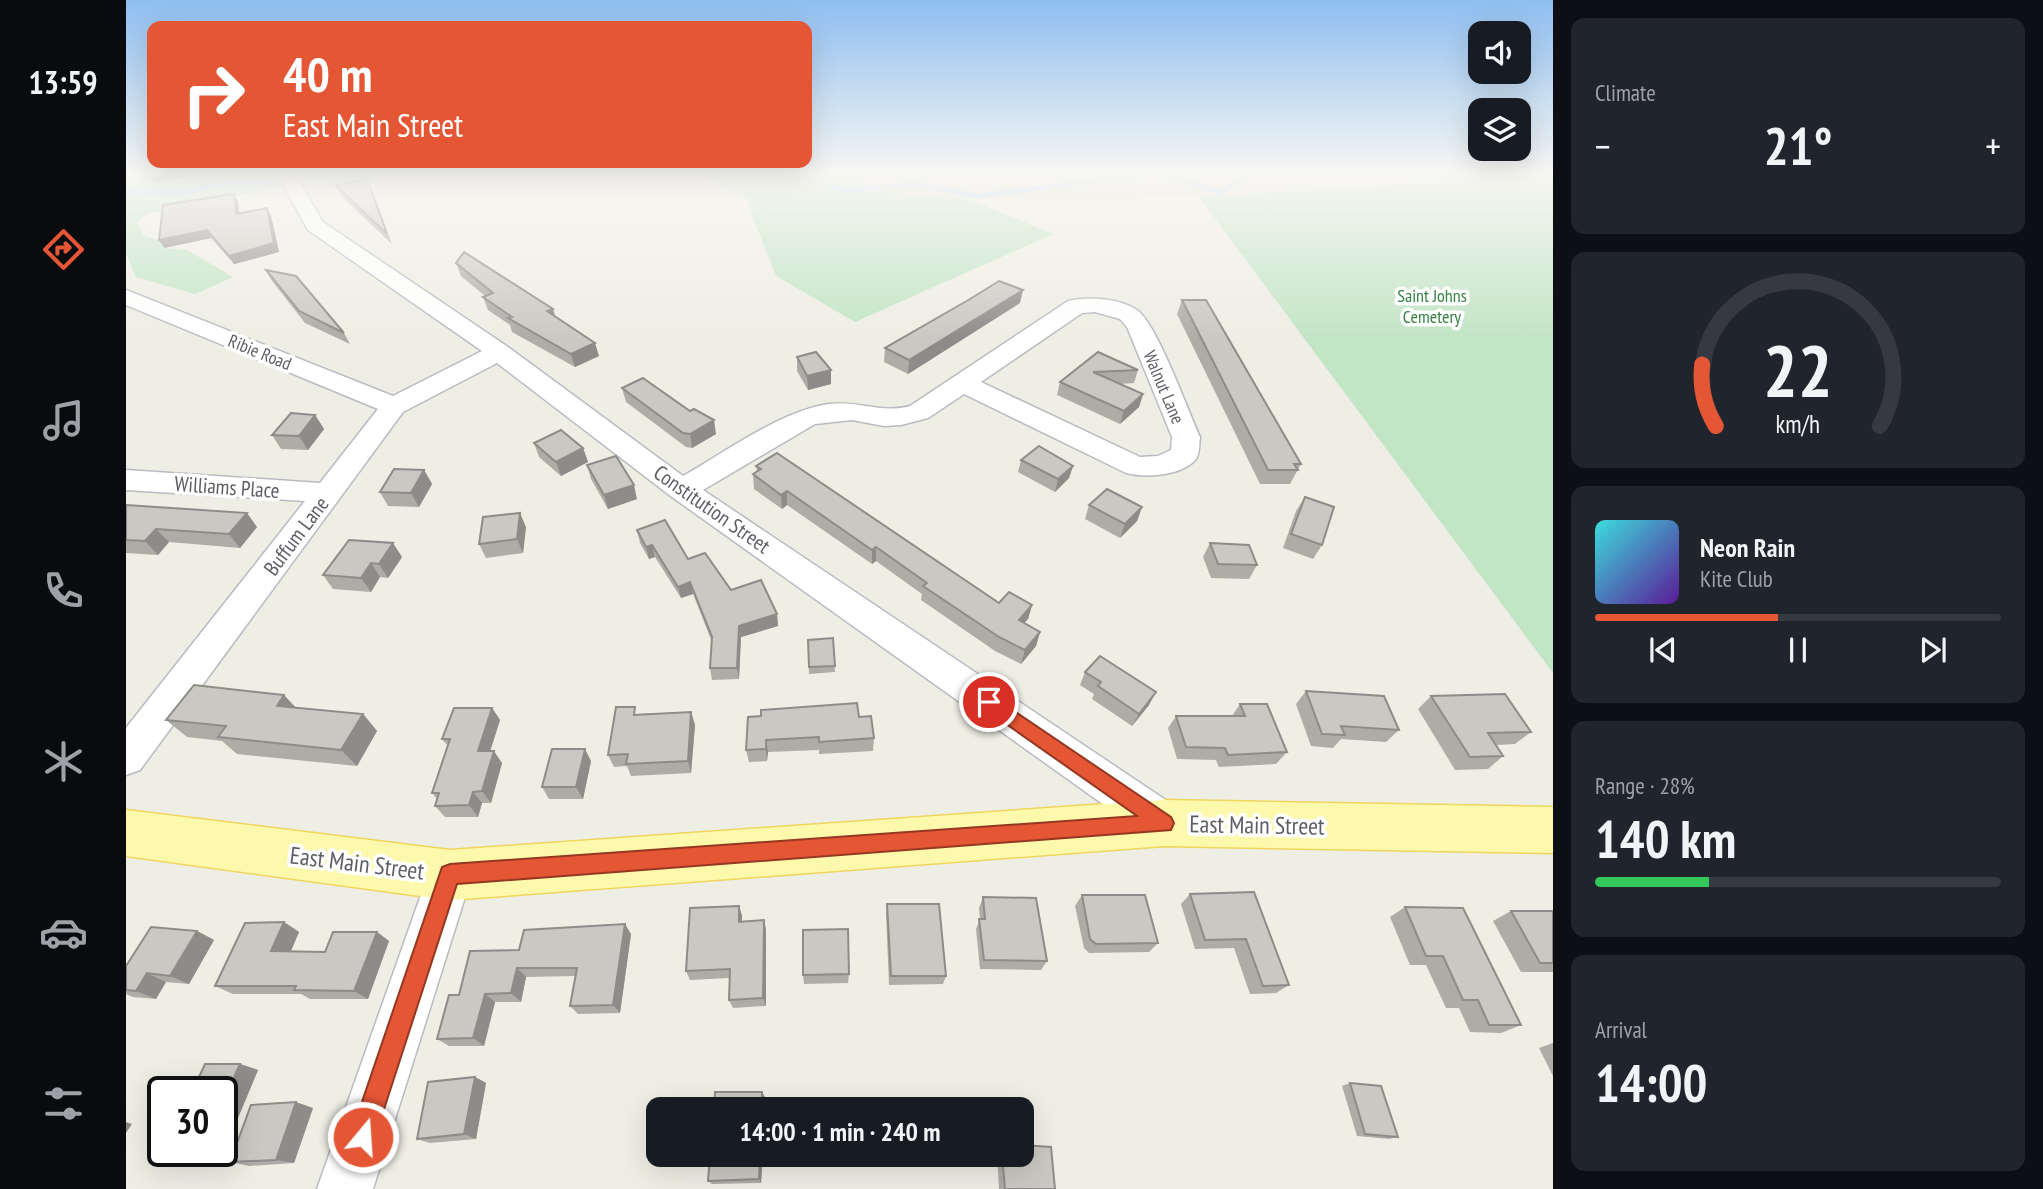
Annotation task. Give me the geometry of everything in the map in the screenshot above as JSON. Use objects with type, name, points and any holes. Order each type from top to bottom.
[{"type":"main road","name":"East Main Street","points":[[126,832],[450,875],[1164,823],[1553,830]]},
{"type":"street","name":"Constitution Street","points":[[317,227],[499,352],[682,490],[1164,823]]},
{"type":"street","name":"Ribie Road","points":[[126,297],[394,406]]},
{"type":"street","name":"Walnut Lane","points":[[682,490],[806,418],[830,412],[852,412],[884,418],[919,412],[1076,306],[1116,308],[1128,314],[1138,325],[1186,437],[1184,455],[1162,465],[1136,466],[963,383]]},
{"type":"street","name":"Buffum Lane","points":[[126,758],[394,406],[499,352]]},
{"type":"street","name":"Williams Place","points":[[126,480],[329,493]]},
{"type":"street","points":[[345,1189],[450,875]]},
{"type":"green space","points":[[126,227],[140,227],[143,235],[162,242],[163,248],[187,250],[233,277],[195,294],[136,277],[126,253]]},
{"type":"green space","points":[[757,227],[1037,227],[1053,234],[855,322],[776,276]]},
{"type":"green space","name":"Saint Johns Cemetery","points":[[1222,227],[1553,227],[1553,673]]},
{"type":"building","points":[[160,227],[271,227],[274,243],[229,256],[207,230],[159,240]]},
{"type":"building","points":[[464,252],[553,309],[547,311],[595,343],[571,354],[508,318],[512,317],[483,297],[493,293],[456,263]]},
{"type":"building","points":[[266,270],[296,276],[344,333],[299,311]]},
{"type":"building","points":[[999,281],[1023,290],[909,360],[885,348],[970,299]]},
{"type":"building","points":[[1182,300],[1206,300],[1301,464],[1294,464],[1298,470],[1268,470]]},
{"type":"building","points":[[816,352],[831,370],[807,376],[797,357]]},
{"type":"building","points":[[1098,352],[1138,370],[1093,372],[1143,394],[1124,411],[1060,382]]},
{"type":"building","points":[[643,378],[690,411],[694,409],[714,420],[690,434],[683,433],[622,388]]},
{"type":"building","points":[[291,413],[315,415],[299,436],[272,435]]},
{"type":"building","points":[[561,430],[583,448],[556,462],[534,443]]},
{"type":"building","points":[[1039,446],[1073,466],[1058,479],[1021,460]]},
{"type":"building","points":[[777,453],[999,603],[1009,592],[1032,605],[1019,620],[1040,632],[1025,650],[999,637],[923,586],[927,583],[876,547],[872,550],[787,491],[781,495],[753,474],[761,469],[756,466]]},
{"type":"building","points":[[616,456],[634,485],[604,495],[587,465]]},
{"type":"building","points":[[394,469],[424,470],[411,493],[380,492]]},
{"type":"building","points":[[1107,489],[1142,507],[1125,524],[1089,505]]},
{"type":"building","points":[[1305,497],[1334,507],[1322,545],[1291,534]]},
{"type":"building","points":[[126,505],[247,513],[229,534],[156,529],[145,541],[126,540]]},
{"type":"building","points":[[520,513],[517,539],[479,544],[483,517]]},
{"type":"building","points":[[665,520],[688,559],[705,553],[731,590],[761,580],[777,614],[739,626],[737,668],[710,668],[712,637],[690,582],[678,587],[652,545],[646,547],[637,530]]},
{"type":"building","points":[[349,540],[393,543],[379,564],[371,563],[361,578],[323,575]]},
{"type":"building","points":[[1210,543],[1249,545],[1257,565],[1218,564]]},
{"type":"building","points":[[833,638],[835,666],[809,667],[808,640]]},
{"type":"building","points":[[1100,656],[1156,692],[1139,714],[1098,686],[1101,682],[1085,672]]},
{"type":"building","points":[[194,685],[284,695],[277,706],[363,714],[341,750],[218,737],[226,726],[166,720]]},
{"type":"building","points":[[1306,691],[1384,696],[1399,730],[1341,726],[1345,735],[1322,734]]},
{"type":"building","points":[[1505,694],[1531,732],[1488,733],[1503,756],[1470,757],[1431,696]]},
{"type":"building","points":[[857,703],[859,717],[871,716],[874,738],[819,742],[819,737],[766,740],[766,749],[746,750],[748,717],[761,716],[761,710]]},
{"type":"building","points":[[1240,704],[1267,704],[1287,752],[1228,755],[1225,748],[1186,747],[1176,716],[1245,716]]},
{"type":"building","points":[[616,707],[635,707],[634,715],[691,712],[688,761],[626,764],[628,754],[608,755]]},
{"type":"building","points":[[454,708],[492,708],[478,751],[494,751],[482,791],[473,792],[469,805],[435,806],[439,793],[432,793],[450,739],[442,739]]},
{"type":"building","points":[[552,749],[585,749],[576,787],[542,787]]},
{"type":"building","points":[[1254,892],[1289,985],[1263,986],[1246,939],[1205,940],[1190,894]]},
{"type":"building","points":[[1082,895],[1145,895],[1158,943],[1096,944],[1090,939]]},
{"type":"building","points":[[983,897],[1036,898],[1047,961],[984,960],[979,919],[985,919]]},
{"type":"building","points":[[887,904],[939,904],[946,976],[891,976]]},
{"type":"building","points":[[739,906],[739,922],[764,920],[763,998],[729,1000],[730,969],[686,971],[690,908]]},
{"type":"building","points":[[1405,907],[1463,908],[1521,1025],[1489,1025],[1478,1000],[1463,1000],[1443,956],[1426,956]]},
{"type":"building","points":[[1511,911],[1553,911],[1553,963],[1540,963]]},
{"type":"building","points":[[284,922],[271,951],[325,952],[333,932],[377,932],[354,991],[294,990],[296,986],[215,986],[245,923]]},
{"type":"building","points":[[625,924],[613,1005],[570,1006],[577,968],[517,968],[511,993],[485,994],[473,1038],[437,1039],[449,995],[459,995],[470,951],[519,950],[524,930]]},
{"type":"building","points":[[151,927],[197,931],[170,976],[147,973],[136,991],[126,990],[126,966]]},
{"type":"building","points":[[848,929],[849,974],[803,975],[803,930]]},
{"type":"building","points":[[205,1064],[240,1064],[235,1076],[199,1076]]},
{"type":"building","points":[[475,1077],[464,1134],[417,1139],[428,1082]]},
{"type":"building","points":[[1350,1083],[1381,1086],[1398,1137],[1365,1134]]},
{"type":"building","points":[[715,1092],[762,1092],[762,1097],[715,1097]]},
{"type":"building","points":[[296,1102],[276,1160],[238,1162],[238,1140],[251,1105]]},
{"type":"building","points":[[1034,1146],[1051,1147],[1055,1189],[1005,1189],[1003,1167],[1034,1167]]},
{"type":"building","points":[[709,1167],[760,1167],[759,1179],[708,1181]]},
{"type":"route","points":[[363,1137],[450,875],[1164,823],[989,702]]}]
